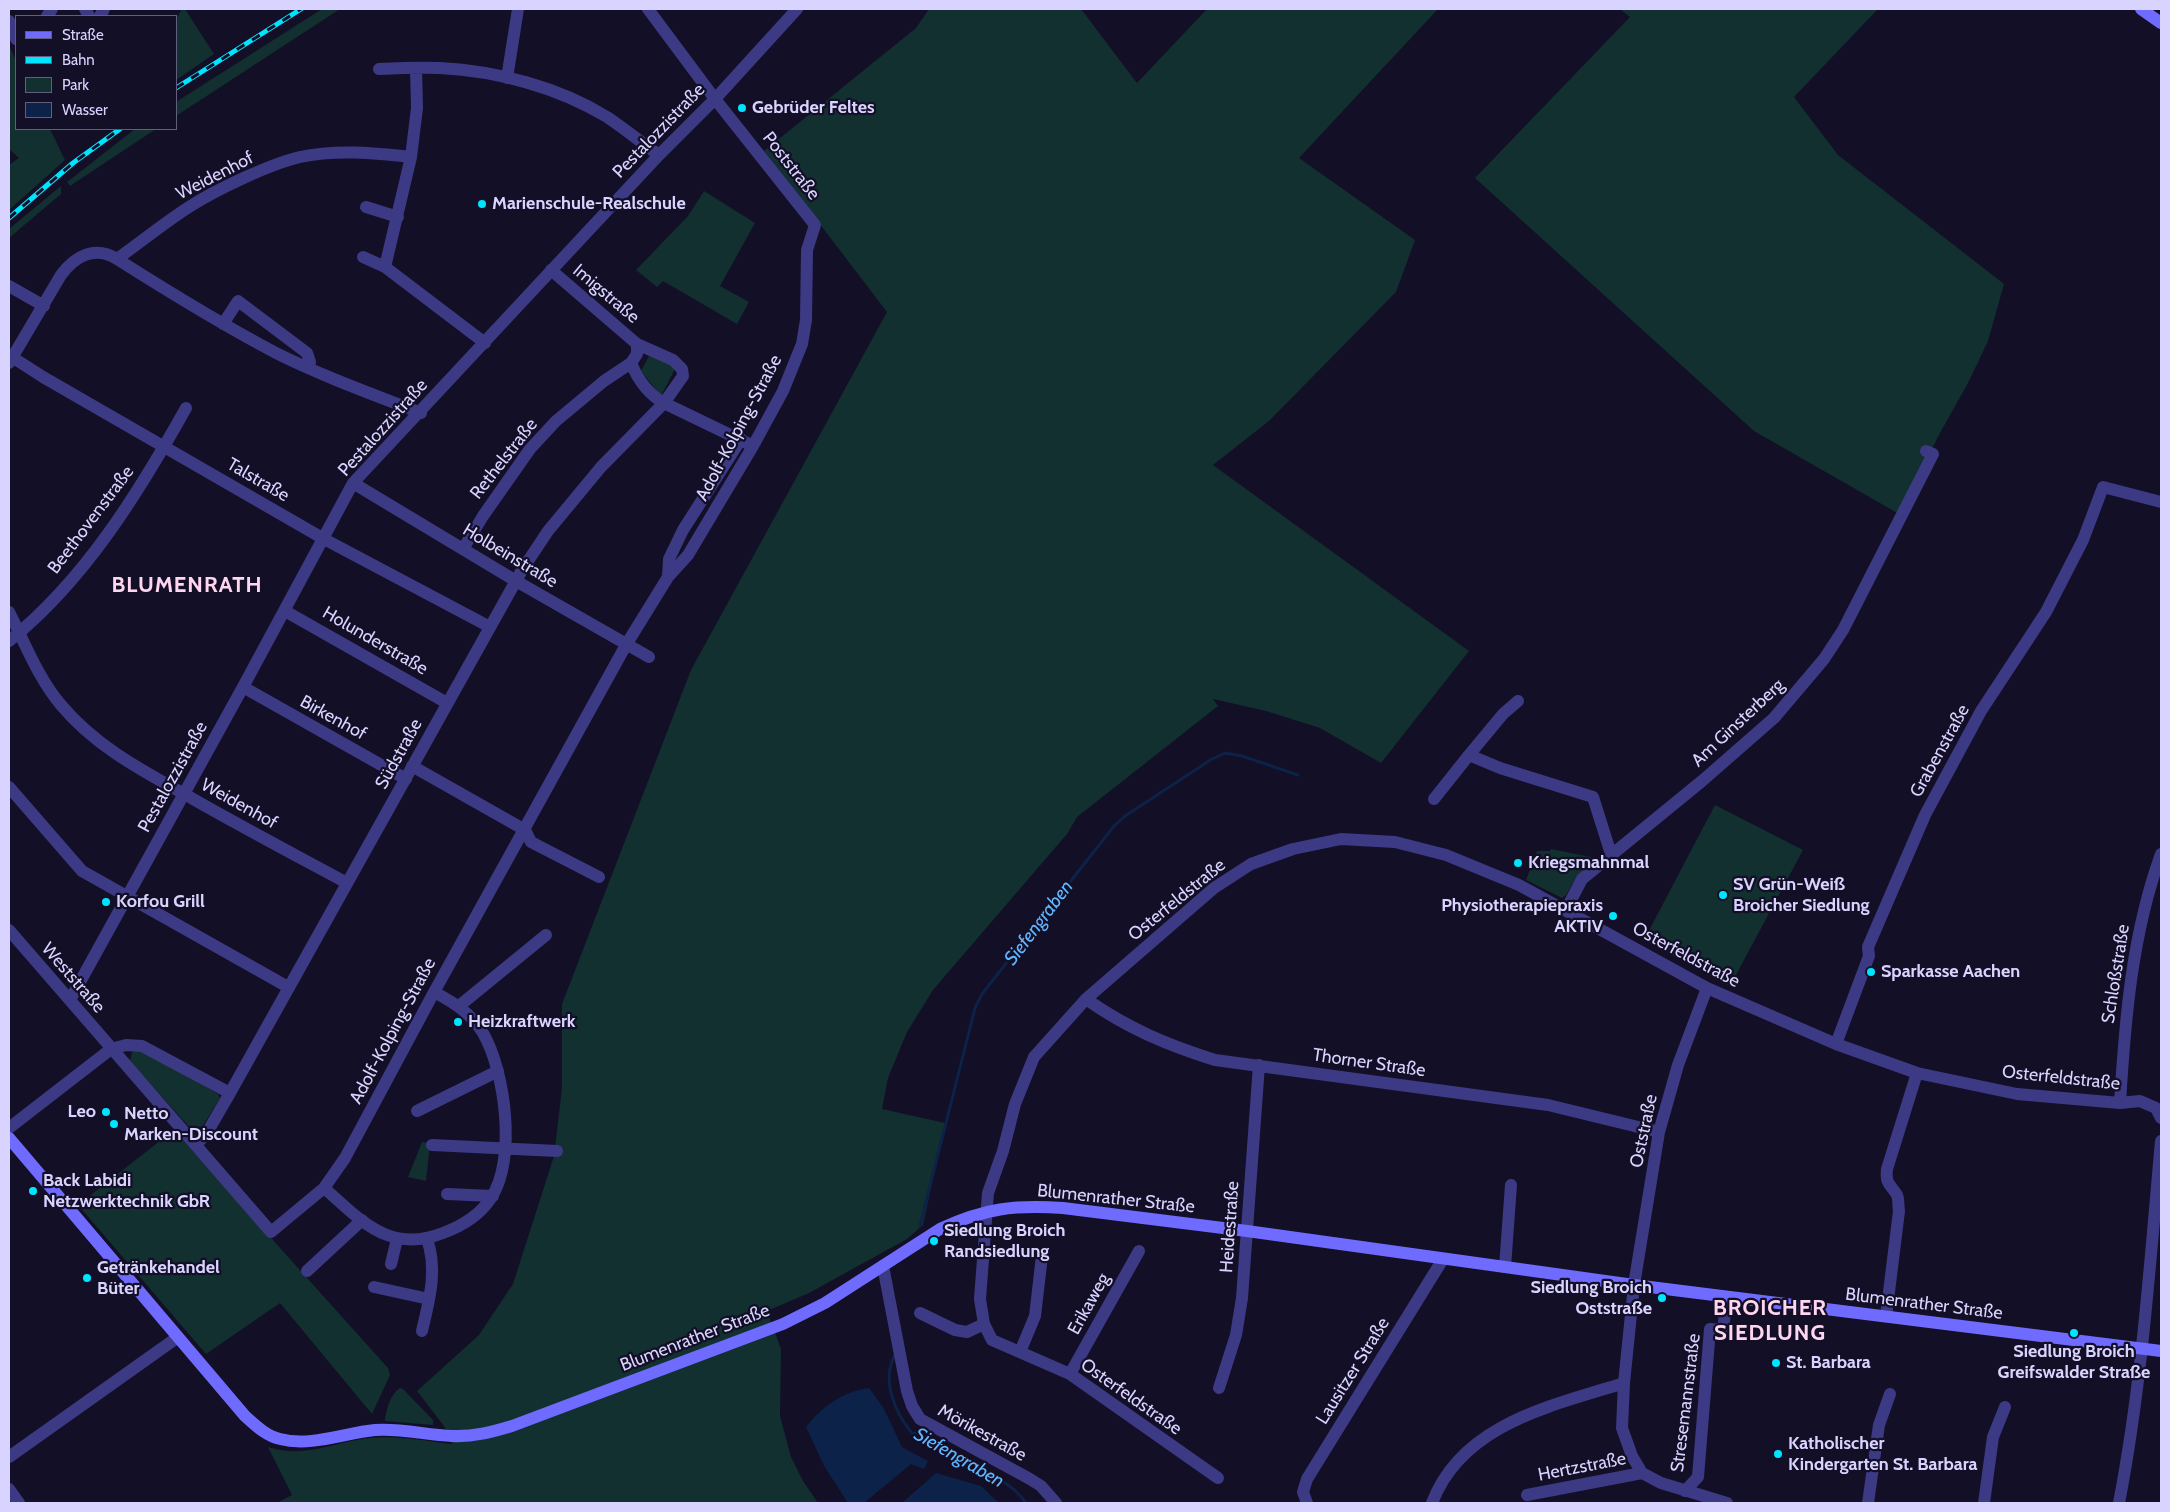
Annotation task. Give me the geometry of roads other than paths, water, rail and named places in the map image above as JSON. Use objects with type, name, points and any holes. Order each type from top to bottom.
[{"type":"street","points":[[507,78],[518,9]]},
{"type":"street","name":"Poststraße","points":[[648,9],[715,99],[815,225]]},
{"type":"street","name":"Pestalozzistraße","points":[[70,1000],[285,611],[353,483],[659,155],[715,99],[797,9]]},
{"type":"street","points":[[2141,9],[2161,23]]},
{"type":"street","points":[[9,21],[15,36]]},
{"type":"street","points":[[385,268],[411,157],[417,108],[416,68]]},
{"type":"street","points":[[379,69],[440,68],[507,78],[532,84],[606,117],[659,155]]},
{"type":"street","name":"Weidenhof","points":[[118,259],[188,207],[207,196],[261,172],[299,158],[335,154],[384,154],[411,157]]},
{"type":"street","points":[[366,207],[398,216]]},
{"type":"street","name":"Adolf-Kolping-Straße","points":[[271,1232],[324,1188],[345,1158],[434,992],[626,645],[668,577],[688,555],[753,446],[783,391],[802,344],[806,320],[807,250],[815,225]]},
{"type":"street","points":[[11,360],[70,263],[86,253],[103,252],[118,259],[223,324],[277,353],[362,391],[421,412]]},
{"type":"street","points":[[363,257],[385,268],[485,343]]},
{"type":"street","name":"Imigstraße","points":[[551,270],[637,344],[673,360],[682,369],[683,376],[664,403]]},
{"type":"street","points":[[9,286],[44,306]]},
{"type":"street","points":[[223,324],[238,301],[307,354],[310,362],[309,367]]},
{"type":"street","name":"Imigstraße","points":[[631,363],[637,354],[637,344]]},
{"type":"street","name":"Talstraße","points":[[11,360],[324,538],[490,627]]},
{"type":"street","points":[[631,363],[636,374],[655,398],[753,446]]},
{"type":"street","name":"Rethelstraße","points":[[463,549],[482,516],[530,449],[556,421],[604,381],[631,363]]},
{"type":"street","name":"Südstraße","points":[[197,1144],[208,1131],[230,1093],[516,581],[548,531],[573,500],[601,467],[664,403]]},
{"type":"street","name":"Beethovenstraße","points":[[9,642],[50,602],[90,557],[137,494],[186,408]]},
{"type":"street","name":"Adolf-Kolping-Straße","points":[[668,577],[669,559],[683,530],[741,439]]},
{"type":"street","name":"Am Ginsterberg","points":[[1566,910],[1582,879],[1702,781],[1774,718],[1824,659],[1843,630],[1933,454],[1926,451]]},
{"type":"street","name":"Holbeinstraße","points":[[353,483],[516,581],[649,657]]},
{"type":"street","name":"Grabenstraße","points":[[1836,1044],[1870,956],[1868,947],[1925,815],[1981,711],[2046,612],[2083,540],[2103,487],[2161,502]]},
{"type":"street","name":"Holunderstraße","points":[[285,611],[447,702]]},
{"type":"street","name":"Weidenhof","points":[[9,612],[41,675],[60,704],[85,731],[109,750],[184,794],[347,883]]},
{"type":"street","name":"Birkenhof","points":[[243,687],[406,778]]},
{"type":"street","points":[[1434,799],[1503,714],[1518,701]]},
{"type":"street","points":[[1470,755],[1500,768],[1593,798],[1611,854]]},
{"type":"street","points":[[412,766],[525,830],[531,842],[599,877]]},
{"type":"street","points":[[9,787],[76,866],[288,987]]},
{"type":"street","name":"Osterfeldstraße","points":[[1218,1478],[1157,1438],[1070,1374],[992,1340],[984,1324],[980,1299],[988,1192],[1003,1151],[1015,1104],[1034,1057],[1086,999],[1214,888],[1251,864],[1293,849],[1341,839],[1395,842],[1446,855],[1519,885],[1707,988],[1836,1044],[1917,1072],[2017,1094],[2120,1103],[2140,1100],[2156,1108],[2161,1118]]},
{"type":"street","name":"Schloßstraße","points":[[2120,1103],[2124,1037],[2132,972],[2152,881],[2161,854]]},
{"type":"street","name":"Weststraße","points":[[9,930],[111,1049],[197,1144],[271,1232]]},
{"type":"street","points":[[459,1006],[546,935]]},
{"type":"street","name":"Oststraße","points":[[1642,1473],[1632,1456],[1622,1428],[1624,1383],[1634,1286],[1659,1132],[1678,1065],[1707,988]]},
{"type":"street","points":[[324,1188],[371,1228],[397,1239],[427,1239],[454,1229],[475,1216],[492,1196],[502,1170],[504,1147],[504,1105],[498,1071],[482,1032],[470,1016],[459,1006],[434,992]]},
{"type":"street","name":"Thorner Straße","points":[[1086,999],[1115,1020],[1182,1050],[1215,1060],[1548,1105],[1659,1132]]},
{"type":"street","points":[[9,1128],[111,1049],[126,1045],[142,1046],[230,1093]]},
{"type":"street","name":"Heidestraße","points":[[1220,1388],[1236,1335],[1242,1298],[1259,1066]]},
{"type":"street","points":[[417,1111],[498,1071]]},
{"type":"street","points":[[1886,1316],[1899,1212],[1897,1196],[1890,1188],[1886,1176],[1917,1072]]},
{"type":"street","name":"Blumenrather Straße","points":[[9,1138],[245,1416],[263,1432],[279,1439],[306,1442],[375,1430],[452,1436],[475,1435],[512,1426],[783,1324],[825,1303],[940,1229],[987,1211],[1032,1206],[1063,1208],[1247,1231],[1634,1286],[2161,1351]]},
{"type":"street","points":[[2119,1503],[2142,1349],[2161,1141]]},
{"type":"street","points":[[432,1145],[557,1151]]},
{"type":"street","points":[[1505,1267],[1511,1185]]},
{"type":"street","points":[[447,1194],[492,1196]]},
{"type":"street","points":[[307,1271],[362,1220]]},
{"type":"street","points":[[391,1264],[397,1239]]},
{"type":"street","points":[[422,1331],[433,1279],[427,1239]]},
{"type":"street","name":"Erikaweg","points":[[1070,1374],[1140,1250]]},
{"type":"street","points":[[1020,1352],[1035,1316],[1042,1256]]},
{"type":"street","name":"Lausitzer Straße","points":[[1307,1503],[1303,1492],[1307,1479],[1443,1259]]},
{"type":"street","name":"Mörikestraße","points":[[883,1266],[907,1391],[912,1406],[920,1419],[1030,1479],[1041,1486],[1056,1503]]},
{"type":"street","points":[[374,1287],[429,1299]]},
{"type":"street","name":"Stresemannstraße","points":[[1685,1491],[1698,1477],[1710,1329],[1723,1330],[1727,1297]]},
{"type":"street","points":[[920,1313],[955,1330],[967,1332],[984,1324]]},
{"type":"street","points":[[9,1458],[178,1337]]},
{"type":"street","points":[[1432,1503],[1438,1488],[1457,1462],[1488,1434],[1528,1414],[1624,1383]]},
{"type":"street","points":[[1868,1503],[1879,1425],[1890,1394]]},
{"type":"street","points":[[1984,1503],[1993,1437],[2005,1407]]},
{"type":"street","points":[[1642,1473],[1685,1491],[1727,1503]]},
{"type":"street","name":"Hertzstraße","points":[[1528,1495],[1642,1473]]},
{"type":"street","points":[[9,1488],[19,1503]]},
{"type":"water","points":[[869,1388],[883,1407],[902,1447],[928,1461],[924,1469],[911,1464],[864,1503],[848,1503],[824,1466],[806,1427],[826,1406],[834,1401],[850,1393]]},
{"type":"water","points":[[936,1473],[981,1486],[999,1503],[902,1503]]},
{"type":"waterway","name":"Siefengraben","points":[[920,1226],[975,1008],[982,994],[1114,826],[1125,816],[1212,759],[1225,753],[1242,756],[1298,775]]},
{"type":"waterway","name":"Siefengraben","points":[[895,1355],[889,1375],[892,1396],[900,1416],[912,1433],[927,1437],[949,1452],[1001,1480],[1019,1494],[1026,1503]]},
{"type":"railway","points":[[178,87],[301,9]]},
{"type":"railway","points":[[9,218],[73,163],[119,130]]},
{"type":"place","name":"Gebrüder Feltes","points":[[742,108]]},
{"type":"place","name":"Marienschule-Realschule","points":[[482,204]]},
{"type":"place","name":"Kriegsmahnmal","points":[[1518,863]]},
{"type":"place","name":"SV Grün-Weiß Broicher Siedlung","points":[[1723,895]]},
{"type":"place","name":"Korfou Grill","points":[[106,902]]},
{"type":"place","name":"Physiotherapiepraxis AKTIV","points":[[1613,916]]},
{"type":"place","name":"Sparkasse Aachen","points":[[1871,972]]},
{"type":"place","name":"Heizkraftwerk","points":[[458,1022]]},
{"type":"place","name":"Leo","points":[[106,1112]]},
{"type":"place","name":"Netto Marken-Discount","points":[[114,1124]]},
{"type":"place","name":"Back Labidi Netzwerktechnik GbR","points":[[33,1191]]},
{"type":"place","name":"Siedlung Broich Randsiedlung","points":[[934,1241]]},
{"type":"place","name":"Getränkehandel Büter","points":[[87,1278]]},
{"type":"place","name":"Siedlung Broich Oststraße","points":[[1662,1298]]},
{"type":"place","name":"Siedlung Broich Greifswalder Straße","points":[[2074,1333]]},
{"type":"place","name":"St. Barbara","points":[[1776,1363]]},
{"type":"place","name":"Katholischer Kindergarten St. Barbara","points":[[1778,1454]]},
{"type":"district","name":"BLUMENRATH","points":[[187,586]]},
{"type":"district","name":"BROICHER SIEDLUNG","points":[[1770,1322]]}]
